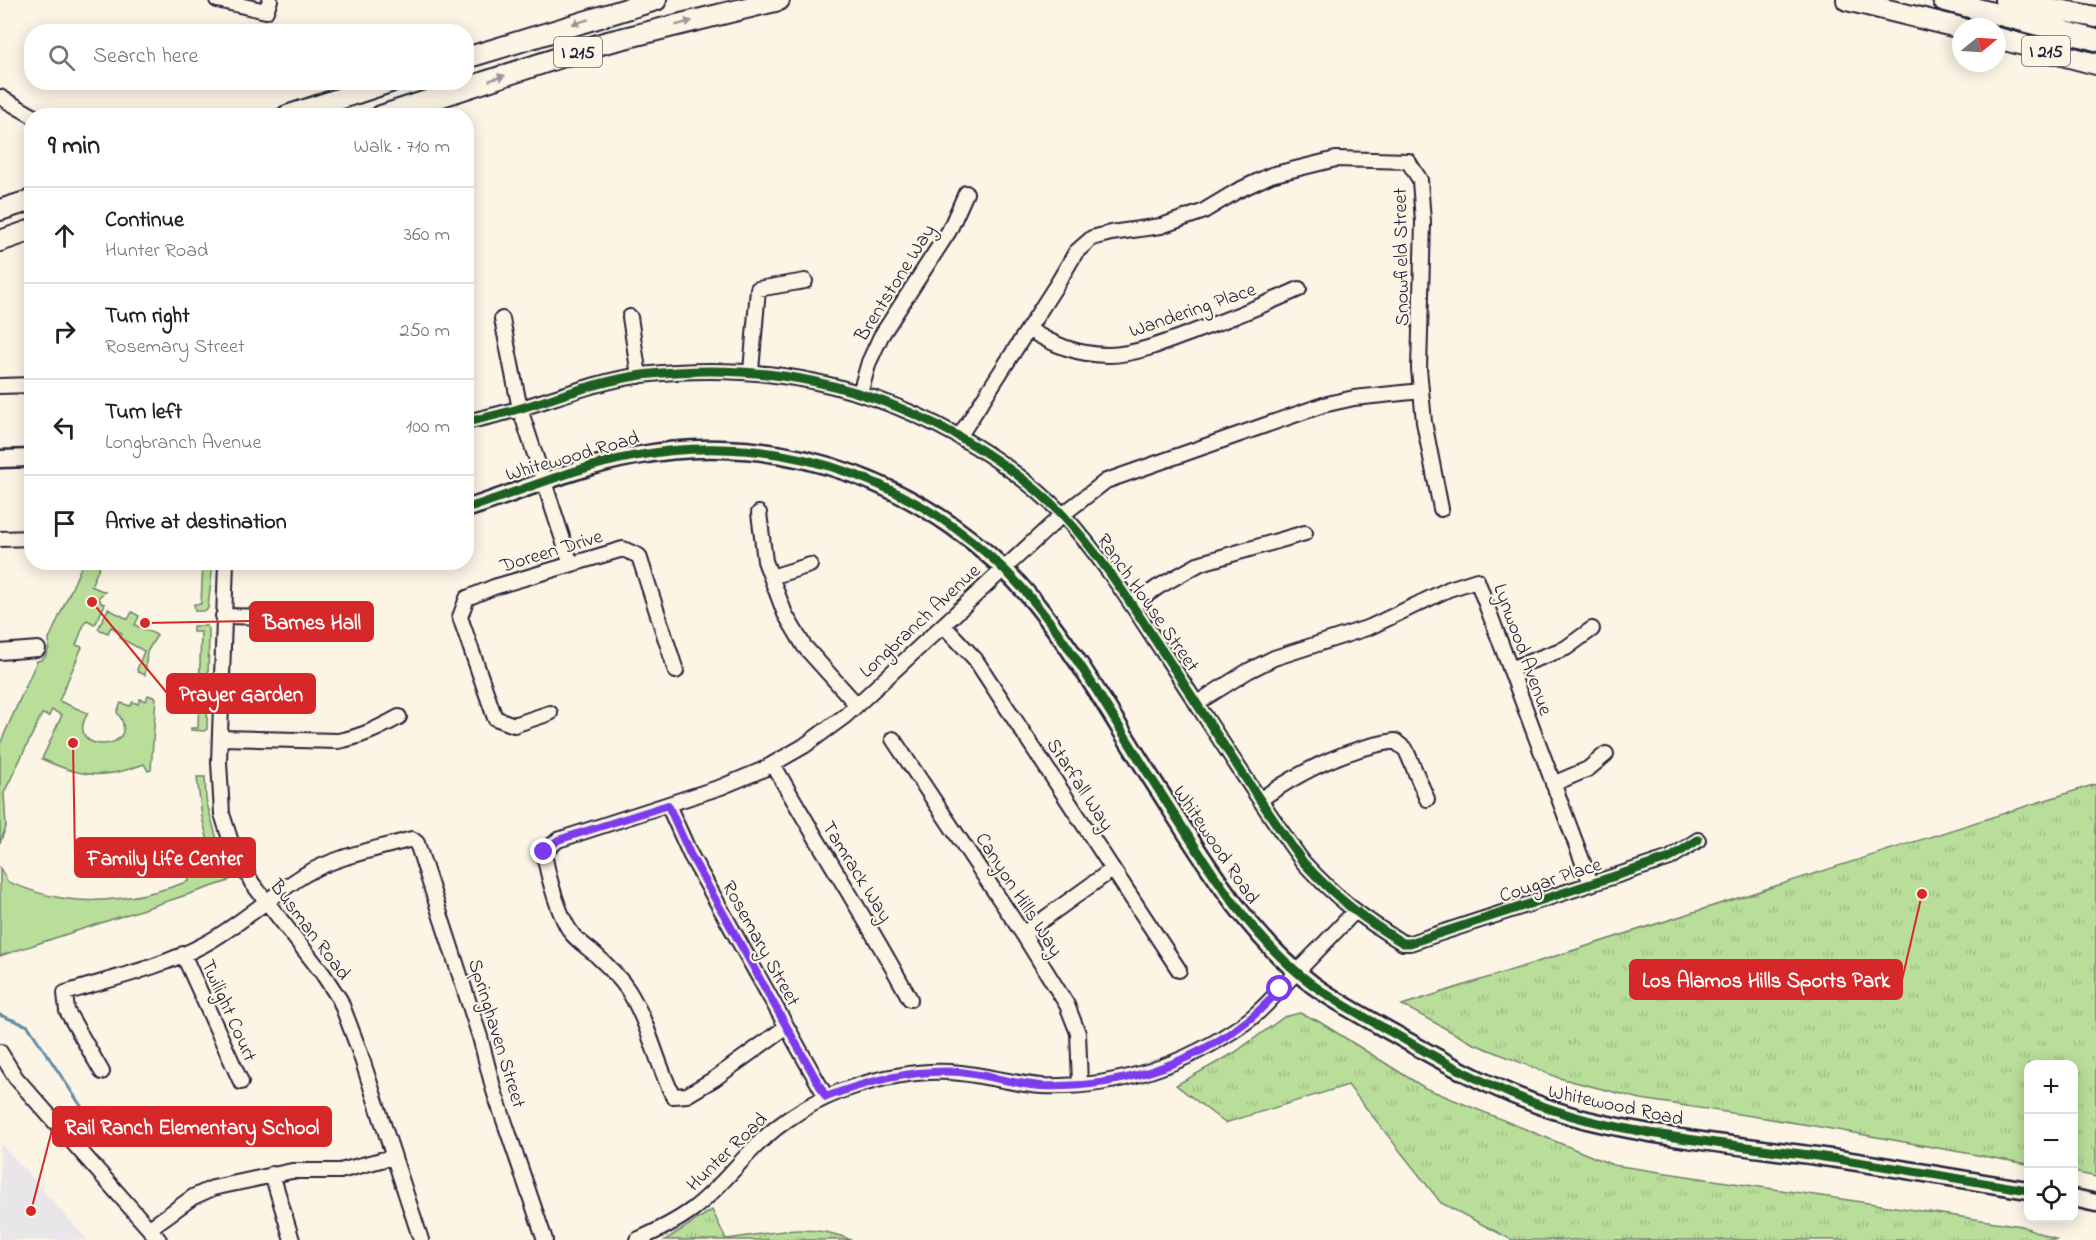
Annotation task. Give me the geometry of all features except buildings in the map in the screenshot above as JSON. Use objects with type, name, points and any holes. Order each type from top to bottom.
[{"type":"highway","name":"I 215","points":[[474,56],[656,0]]},
{"type":"highway","name":"I 215","points":[[474,86],[604,44],[779,0]]},
{"type":"highway","points":[[1847,0],[1952,26]]},
{"type":"highway","name":"I 215","points":[[1943,0],[2096,40]]},
{"type":"highway","points":[[2006,0],[2096,17]]},
{"type":"highway","name":"I 215","points":[[2006,40],[2096,64]]},
{"type":"highway","points":[[311,108],[366,90]]},
{"type":"highway","name":"I 215","points":[[406,108],[462,90]]},
{"type":"highway","points":[[0,210],[24,202]]},
{"type":"highway","points":[[0,241],[24,233]]},
{"type":"main road","name":"Whitewood Road","points":[[474,506],[606,462],[668,451],[726,449],[777,454],[840,469],[901,494],[949,523],[988,554],[1035,603],[1224,890],[1254,927],[1298,971],[1330,996],[1445,1064],[1537,1105],[1587,1120],[1642,1131],[1924,1172],[2024,1189]]},
{"type":"main road","points":[[0,459],[24,458]]},
{"type":"main road","points":[[2078,1199],[2096,1203]]},
{"type":"street","points":[[217,0],[268,5]]},
{"type":"street","points":[[0,97],[24,111]]},
{"type":"street","name":"Snowfield Street","points":[[1028,329],[1076,252],[1092,238],[1161,226],[1202,212],[1237,191],[1271,176],[1336,159],[1408,161],[1420,180],[1423,222],[1419,369],[1424,422],[1441,509]]},
{"type":"street","name":"Brentstone Way","points":[[860,393],[869,362],[881,336],[949,231],[966,193]]},
{"type":"street","points":[[751,371],[758,289],[806,281]]},
{"type":"street","name":"Wandering Place","points":[[1028,329],[1051,344],[1067,349],[1110,355],[1157,345],[1260,308],[1299,289]]},
{"type":"street","points":[[630,317],[639,376]]},
{"type":"street","points":[[502,319],[520,409],[570,564]]},
{"type":"street","points":[[959,437],[1028,329]]},
{"type":"street","name":"Ranch House Street","points":[[474,420],[520,409],[576,390],[639,376],[679,372],[751,371],[820,382],[860,393],[910,412],[959,437],[1017,475],[1062,515],[1103,562],[1303,862],[1354,912],[1403,943],[1410,943]]},
{"type":"street","points":[[0,386],[24,385]]},
{"type":"street","name":"Longbranch Avenue","points":[[786,1027],[696,1090],[687,1095],[674,1096],[661,1071],[647,1030],[628,990],[599,957],[572,934],[562,914],[547,871],[544,852],[558,840],[721,787],[762,770],[804,746],[857,705],[1003,568],[1062,515],[1106,481],[1323,405],[1354,398],[1421,391]]},
{"type":"street","points":[[759,513],[765,561],[784,614],[804,646],[857,705]]},
{"type":"street","points":[[1132,605],[1158,587],[1201,563],[1305,534]]},
{"type":"street","points":[[0,539],[24,538]]},
{"type":"street","name":"Doreen Drive","points":[[550,713],[514,725],[495,718],[460,617],[467,598],[494,587],[623,549],[639,556],[676,671]]},
{"type":"street","points":[[771,577],[810,565]]},
{"type":"street","name":"Busman Road","points":[[226,570],[219,777],[222,814],[241,863],[266,902],[323,974],[340,1000],[359,1050],[392,1157],[421,1240]]},
{"type":"street","name":"Lynwood Avenue","points":[[1197,703],[1248,671],[1274,658],[1370,627],[1449,589],[1477,580],[1591,884]]},
{"type":"street","points":[[223,616],[319,618]]},
{"type":"street","name":"Starfall Way","points":[[943,625],[975,659],[1179,970]]},
{"type":"street","points":[[1510,669],[1566,648],[1592,629]]},
{"type":"street","points":[[0,652],[38,649]]},
{"type":"street","points":[[220,738],[338,741],[354,739],[399,717]]},
{"type":"street","name":"Canyon Hills Way","points":[[893,739],[1023,934],[1067,1005],[1078,1034],[1080,1084]]},
{"type":"street","points":[[1260,799],[1287,781],[1320,765],[1377,744],[1395,741],[1406,750],[1427,799]]},
{"type":"street","points":[[1553,783],[1588,769],[1606,754]]},
{"type":"street","name":"Tamrack Way","points":[[773,764],[910,999]]},
{"type":"street","name":"Rosemary Street","points":[[668,805],[690,854],[826,1097]]},
{"type":"street","name":"Springhaven Street","points":[[266,902],[315,870],[332,862],[412,839],[417,843],[480,1037],[494,1091],[545,1240]]},
{"type":"street","name":"Cougar Place","points":[[1410,943],[1670,858],[1698,840]]},
{"type":"street","points":[[1023,934],[1113,869]]},
{"type":"street","points":[[102,1072],[67,1011],[65,993],[183,954],[218,937],[266,902]]},
{"type":"street","name":"Hunter Road","points":[[637,1240],[678,1220],[695,1208],[756,1146],[782,1124],[826,1097],[853,1087],[919,1073],[959,1072],[1041,1086],[1080,1084],[1128,1078],[1161,1069],[1201,1051],[1248,1021],[1354,912]]},
{"type":"street","name":"Twilight Court","points":[[183,954],[241,1082]]},
{"type":"street","points":[[0,1052],[16,1078],[159,1240]]},
{"type":"street","points":[[150,1228],[193,1197],[213,1188],[292,1171],[339,1171],[392,1157]]},
{"type":"street","points":[[272,1174],[292,1240]]},
{"type":"shaded area","points":[[0,1143],[36,1182],[87,1240],[0,1240]]},
{"type":"green space","points":[[80,570],[98,570],[91,586],[105,592],[99,597],[101,603],[105,604],[96,623],[87,620],[85,622],[76,645],[82,647],[59,701],[88,713],[83,727],[85,737],[93,742],[104,744],[114,742],[121,736],[123,726],[117,712],[121,703],[130,706],[133,702],[138,704],[140,699],[146,701],[148,695],[156,698],[151,770],[148,771],[144,764],[104,774],[80,773],[42,759],[62,715],[52,710],[49,716],[42,714],[4,793],[6,827],[0,843],[0,744],[37,661],[47,653],[49,639]]},
{"type":"green space","points":[[203,570],[212,570],[208,608],[206,611],[195,611],[194,604],[201,604]]},
{"type":"green space","points":[[108,609],[128,619],[132,612],[139,616],[135,625],[157,635],[147,652],[145,675],[137,670],[144,651],[120,638],[122,633],[111,627],[108,633],[98,629]]},
{"type":"green space","points":[[193,626],[206,626],[209,629],[207,729],[204,731],[191,730],[191,728],[198,728],[201,632],[193,632]]},
{"type":"green space","points":[[197,777],[205,777],[206,800],[218,843],[216,847],[204,854],[201,844],[208,841],[202,817]]},
{"type":"green space","points":[[2096,784],[2096,1177],[2078,1173],[2078,1060],[2024,1060],[2024,1163],[1809,1125],[1641,1099],[1559,1078],[1472,1043],[1402,1005]]},
{"type":"green space","points":[[223,860],[233,878],[226,882],[0,956],[0,868],[8,882],[38,893],[72,900],[106,900],[141,895],[189,881],[188,874]]},
{"type":"green space","points":[[1300,1013],[1318,1021],[1425,1088],[1613,1165],[2022,1226],[2057,1240],[1512,1240],[1441,1203],[1348,1085],[1225,1123],[1176,1085],[1234,1053],[1284,1017]]},
{"type":"green space","points":[[712,1210],[726,1239],[804,1230],[835,1234],[851,1240],[665,1240]]},
{"type":"waterway","points":[[0,1015],[28,1026],[83,1109],[113,1108],[183,1144],[297,1131],[311,1136]]},
{"type":"cycle path","points":[[474,420],[626,378],[686,371],[730,371],[773,375],[856,392],[896,406],[936,424],[975,446],[1010,470],[1063,515],[1103,563],[1303,862],[1350,907],[1403,943],[1410,943],[1670,858],[1698,840]]},
{"type":"cycle path","points":[[474,506],[550,479],[614,460],[691,449],[747,450],[802,459],[855,475],[906,497],[953,527],[996,562],[1035,603],[1082,667],[1224,890],[1265,941],[1288,964],[1313,985],[1342,1004],[1487,1083],[1561,1113],[1672,1137],[1844,1160],[2024,1189]]},
{"type":"place","name":"Prayer Garden","points":[[92,602]]},
{"type":"place","name":"Barnes Hall","points":[[145,623]]},
{"type":"place","name":"Family Life Center","points":[[73,743]]},
{"type":"place","name":"Los Alamos Hills Sports Park","points":[[1922,894]]},
{"type":"place","name":"Rail Ranch Elementary School","points":[[31,1211]]},
{"type":"route","points":[[544,852],[558,840],[668,805],[690,854],[826,1097],[887,1078],[919,1073],[959,1072],[1041,1086],[1128,1078],[1161,1069],[1201,1051],[1248,1021],[1280,989]]}]
